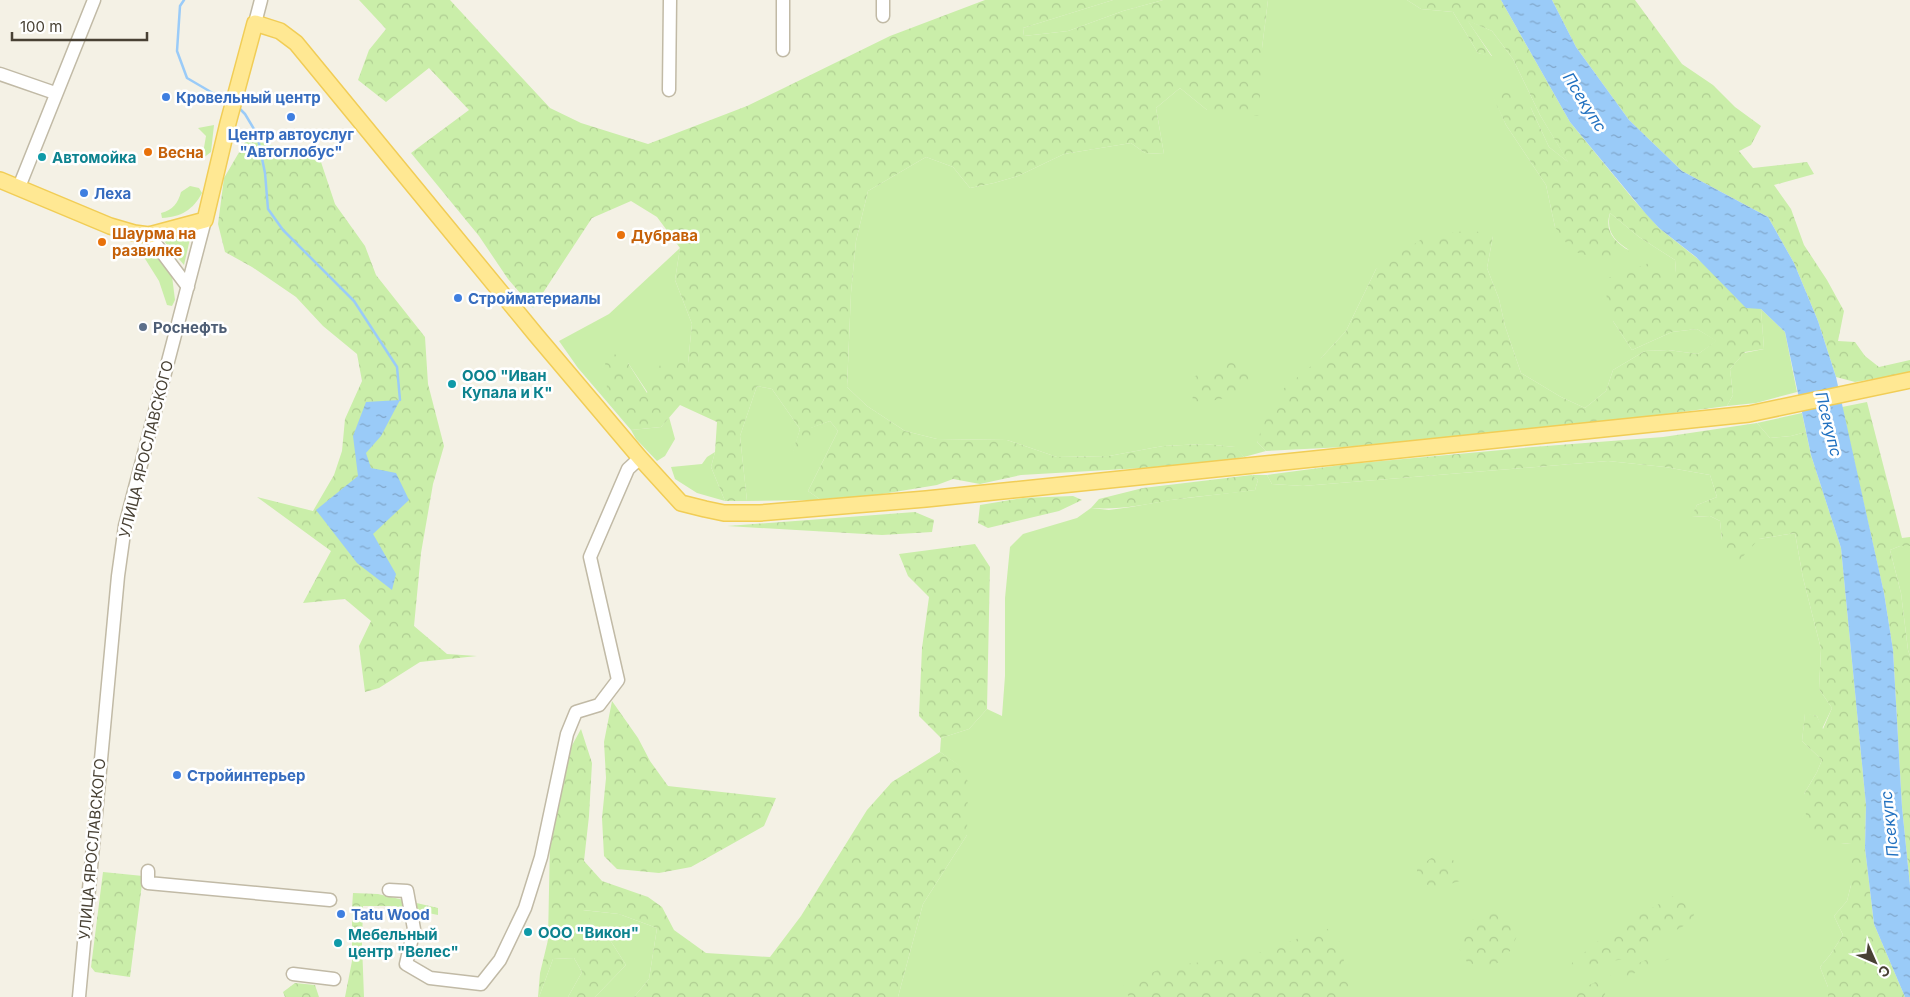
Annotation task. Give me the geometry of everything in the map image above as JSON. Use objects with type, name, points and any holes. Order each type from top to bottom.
[{"type":"main road","name":"УЛИЦА ЯРОСЛАВСКОГО","points":[[205,220],[228,123],[255,23]]},
{"type":"main road","points":[[255,23],[280,31],[296,43],[536,336],[681,503],[724,513],[760,513],[926,499],[1264,466],[1749,414],[1910,380]]},
{"type":"main road","points":[[0,180],[110,226],[134,233],[149,235],[205,220]]},
{"type":"street","points":[[19,187],[55,93],[94,0]]},
{"type":"street","name":"УЛИЦА ЯРОСЛАВСКОГО","points":[[255,23],[261,0]]},
{"type":"street","points":[[669,90],[670,0]]},
{"type":"street","points":[[783,0],[783,50]]},
{"type":"street","points":[[883,0],[883,16]]},
{"type":"street","points":[[0,74],[55,93]]},
{"type":"street","name":"УЛИЦА ЯРОСЛАВСКОГО","points":[[78,997],[117,584],[125,526],[168,355],[205,220]]},
{"type":"street","points":[[149,235],[188,287]]},
{"type":"street","points":[[389,890],[407,891],[414,929],[406,964],[430,978],[481,984],[500,960],[525,908],[540,857],[567,734],[576,712],[599,705],[618,680],[590,558],[628,469],[640,458]]},
{"type":"street","points":[[148,871],[148,883],[330,900]]},
{"type":"street","points":[[293,974],[334,978]]},
{"type":"green space","points":[[359,0],[450,0],[550,108],[581,123],[648,144],[747,106],[890,36],[985,0],[1113,0],[1023,28],[1024,36],[1068,31],[1123,11],[1163,0],[1268,0],[1262,48],[1259,116],[1207,110],[1180,88],[1156,108],[1164,154],[1145,153],[1131,143],[1064,154],[1018,176],[970,188],[953,167],[926,157],[868,191],[856,241],[851,293],[847,387],[867,406],[905,431],[937,439],[1007,440],[1057,457],[1109,456],[1163,446],[1204,444],[1236,447],[1244,457],[1216,462],[1143,468],[1021,475],[980,484],[953,479],[937,485],[858,498],[821,500],[808,491],[838,431],[830,421],[811,428],[810,443],[792,454],[800,429],[772,389],[757,386],[740,436],[747,501],[725,501],[711,467],[715,452],[717,422],[680,405],[661,427],[631,430],[608,403],[604,347],[628,363],[647,393],[661,363],[688,363],[692,324],[675,280],[680,248],[657,217],[631,201],[592,218],[533,308],[508,279],[479,236],[411,153],[469,110],[429,68],[386,102],[358,80],[369,50],[386,29]]},
{"type":"green space","points":[[1113,0],[1163,0],[1123,11],[1068,31],[1024,36],[1023,28]]},
{"type":"green space","points":[[1268,0],[1407,0],[1421,9],[1453,12],[1478,53],[1492,56],[1467,20],[1492,31],[1513,59],[1540,115],[1569,163],[1549,147],[1531,108],[1491,91],[1506,125],[1546,185],[1555,227],[1629,250],[1612,235],[1609,225],[1610,213],[1639,237],[1675,260],[1676,273],[1613,321],[1632,350],[1672,332],[1697,329],[1717,341],[1698,354],[1668,350],[1645,351],[1613,370],[1606,391],[1585,408],[1561,397],[1521,373],[1505,326],[1499,299],[1487,268],[1493,236],[1376,269],[1346,331],[1322,357],[1257,442],[1266,451],[1244,457],[1235,447],[1204,444],[1163,446],[1109,456],[1057,457],[1007,440],[937,439],[905,431],[867,406],[847,387],[851,293],[856,241],[868,191],[926,157],[953,167],[970,188],[1018,176],[1064,154],[1131,143],[1145,153],[1164,154],[1156,108],[1180,88],[1207,110],[1262,48]]},
{"type":"green space","points":[[1407,0],[1501,0],[1570,122],[1633,199],[1659,228],[1761,309],[1764,349],[1745,352],[1730,369],[1733,395],[1727,406],[1537,431],[1344,447],[1266,451],[1257,442],[1263,425],[1282,390],[1322,357],[1346,331],[1376,269],[1425,237],[1471,230],[1493,236],[1487,268],[1499,299],[1505,326],[1521,373],[1561,397],[1585,408],[1606,391],[1613,370],[1645,351],[1668,350],[1698,354],[1716,341],[1697,329],[1672,332],[1632,350],[1613,321],[1607,301],[1605,279],[1649,263],[1676,273],[1675,260],[1639,237],[1610,213],[1608,226],[1612,235],[1619,244],[1629,251],[1605,261],[1572,251],[1555,227],[1546,185],[1506,125],[1490,91],[1511,84],[1531,108],[1549,147],[1568,162],[1540,115],[1513,59],[1492,31],[1468,21],[1492,57],[1478,53],[1453,12],[1421,9]]},
{"type":"green space","points":[[1552,0],[1635,0],[1682,64],[1713,85],[1735,107],[1761,126],[1751,145],[1739,151],[1753,168],[1807,162],[1814,174],[1774,185],[1791,209],[1804,245],[1827,280],[1844,311],[1838,341],[1855,342],[1865,356],[1879,367],[1910,360],[1910,373],[1855,382],[1836,377],[1818,321],[1794,263],[1768,217],[1682,171],[1629,120],[1576,47]]},
{"type":"green space","points":[[214,125],[211,152],[202,159],[206,136],[198,128]]},
{"type":"green space","points":[[248,137],[321,162],[335,204],[365,246],[376,275],[425,337],[428,384],[444,446],[433,484],[421,553],[414,626],[447,654],[477,656],[420,662],[379,688],[365,692],[359,646],[371,621],[345,599],[303,603],[331,551],[257,497],[313,511],[334,475],[342,451],[345,419],[362,381],[357,354],[323,326],[296,297],[252,267],[225,252],[218,224],[224,178]]},
{"type":"green space","points":[[190,186],[199,188],[202,193],[195,204],[186,212],[162,218],[161,213],[172,208],[177,203],[181,192]]},
{"type":"green space","points":[[192,230],[184,265],[163,240],[164,236]]},
{"type":"green space","points":[[145,248],[152,250],[172,276],[175,300],[172,306],[167,305],[159,281],[142,254]]},
{"type":"green space","points":[[680,248],[675,280],[692,324],[688,363],[648,393],[628,363],[608,384],[608,403],[578,368],[559,341],[609,314]]},
{"type":"green space","points":[[1761,309],[1785,332],[1797,392],[1756,403],[1727,406],[1733,395],[1730,369],[1744,353],[1764,349]]},
{"type":"green space","points":[[1233,358],[1252,377],[1241,394],[1216,400],[1193,402],[1191,378]]},
{"type":"green space","points":[[757,386],[772,389],[800,429],[793,453],[810,428],[830,421],[838,431],[808,491],[821,500],[747,501],[740,436]]},
{"type":"green space","points":[[1867,402],[1902,538],[1910,537],[1910,546],[1900,546],[1890,550],[1901,593],[1910,656],[1910,886],[1902,807],[1893,650],[1884,593],[1842,407]]},
{"type":"green space","points":[[1802,413],[1806,432],[1791,436],[1770,438],[1757,423]]},
{"type":"green space","points":[[669,417],[675,439],[665,456],[657,461],[636,439],[631,430],[661,427]]},
{"type":"green space","points":[[1757,423],[1770,438],[1806,432],[1811,455],[1841,548],[1866,805],[1865,848],[1874,924],[1905,997],[1828,997],[1828,987],[1820,967],[1843,935],[1834,916],[1847,901],[1851,885],[1851,844],[1841,843],[1826,852],[1807,827],[1804,794],[1822,760],[1802,741],[1805,713],[1817,716],[1823,729],[1832,708],[1819,689],[1821,649],[1803,578],[1795,533],[1759,539],[1736,564],[1722,540],[1720,521],[1710,516],[1691,517],[1697,505],[1717,497],[1710,475],[1665,467],[1608,461],[1303,486],[1272,484],[1267,475],[1349,464],[1663,437]]},
{"type":"green space","points":[[715,452],[711,467],[725,501],[697,493],[675,479],[671,467],[702,464],[707,457]]},
{"type":"green space","points":[[1608,461],[1665,467],[1710,475],[1717,497],[1697,505],[1692,517],[1710,516],[1720,521],[1722,540],[1759,539],[1795,533],[1803,578],[1821,649],[1819,689],[1832,708],[1822,729],[1817,716],[1805,714],[1802,741],[1822,760],[1804,794],[1841,843],[1851,844],[1851,885],[1847,901],[1834,916],[1843,935],[1820,967],[1828,987],[1828,997],[898,997],[923,904],[967,835],[961,767],[940,752],[941,738],[969,729],[987,709],[1002,716],[1005,676],[1005,598],[1010,547],[1023,534],[1077,518],[1091,508],[1109,510],[1170,500],[1255,490],[1258,480],[1252,475],[1267,475],[1272,484],[1303,486]]},
{"type":"green space","points":[[1252,475],[1258,480],[1255,490],[1131,507],[1091,508],[1099,499],[1143,488]]},
{"type":"green space","points":[[1073,496],[1082,500],[1059,511],[988,528],[978,523],[980,505],[1023,498]]},
{"type":"green space","points":[[915,512],[934,520],[932,532],[882,535],[727,526]]},
{"type":"green space","points":[[975,544],[990,567],[987,709],[969,729],[941,738],[919,716],[922,648],[929,597],[908,576],[899,554]]},
{"type":"green space","points":[[1900,546],[1910,546],[1910,656],[1901,593],[1890,550]]},
{"type":"green space","points":[[612,701],[668,786],[776,798],[764,826],[691,867],[659,873],[617,869],[604,856],[602,818],[606,778],[604,742]]},
{"type":"green space","points":[[581,729],[592,763],[584,861],[602,881],[648,897],[662,907],[674,930],[706,953],[770,957],[801,916],[867,810],[892,782],[940,752],[962,767],[968,782],[967,835],[923,904],[898,997],[634,997],[649,979],[657,928],[619,914],[583,910],[610,940],[626,965],[595,997],[568,997],[582,972],[574,958],[553,959],[538,997],[540,973],[548,940],[550,840],[570,749]]},
{"type":"green space","points":[[1437,854],[1457,862],[1460,881],[1433,889],[1417,877],[1417,868]]},
{"type":"green space","points":[[103,872],[143,876],[130,977],[95,972],[91,967]]},
{"type":"green space","points":[[353,893],[378,894],[438,908],[438,915],[394,906],[363,906],[364,997],[345,997],[352,961]]},
{"type":"green space","points":[[1678,893],[1694,899],[1694,915],[1687,924],[1635,957],[1568,969],[1572,963],[1604,936]]},
{"type":"green space","points":[[1503,909],[1520,928],[1511,950],[1489,971],[1467,962],[1458,946],[1473,919]]},
{"type":"green space","points":[[582,910],[619,914],[657,928],[649,979],[634,997],[595,997],[626,965],[610,940]]},
{"type":"green space","points":[[1326,928],[1338,937],[1349,981],[1345,997],[1129,997],[1123,985],[1167,966],[1248,957]]},
{"type":"green space","points":[[1666,951],[1674,957],[1608,984],[1604,997],[1562,997]]},
{"type":"green space","points":[[574,958],[582,972],[568,997],[539,997],[553,959]]},
{"type":"green space","points":[[295,983],[315,985],[319,997],[285,997],[283,992]]},
{"type":"water","name":"Псекупс","points":[[1501,0],[1552,0],[1576,47],[1629,120],[1682,171],[1768,217],[1794,263],[1818,321],[1836,377],[1884,593],[1893,650],[1902,807],[1910,886],[1910,997],[1905,997],[1874,924],[1865,848],[1866,805],[1841,548],[1811,455],[1785,332],[1761,309],[1746,308],[1696,257],[1659,228],[1646,214],[1570,122]]},
{"type":"water","points":[[400,400],[381,436],[366,453],[371,468],[396,473],[409,500],[373,534],[396,574],[392,590],[357,563],[316,510],[358,476],[353,436],[366,402]]},
{"type":"waterway","points":[[184,0],[180,6],[177,51],[187,78],[228,102]]},
{"type":"waterway","points":[[239,108],[245,114],[257,134],[265,173],[268,209],[283,230],[354,301],[397,367],[400,400]]},
{"type":"place","name":"Кровельный центр","points":[[166,97]]},
{"type":"place","name":"Центр автоуслуг \"Автоглобус\"","points":[[291,117]]},
{"type":"place","name":"Весна","points":[[148,152]]},
{"type":"place","name":"Автомойка","points":[[42,157]]},
{"type":"place","name":"Леха","points":[[84,193]]},
{"type":"place","name":"Дубрава","points":[[621,235]]},
{"type":"place","name":"Шаурма на развилке","points":[[102,242]]},
{"type":"place","name":"Стройматериалы","points":[[458,298]]},
{"type":"place","name":"Роснефть","points":[[143,327]]},
{"type":"place","name":"ООО \"Иван Купала и К\"","points":[[452,384]]},
{"type":"place","name":"Стройинтерьер","points":[[177,775]]},
{"type":"place","name":"Tatu Wood","points":[[341,914]]},
{"type":"place","name":"ООО \"Викон\"","points":[[528,932]]},
{"type":"place","name":"Мебельный центр \"Велес\"","points":[[338,943]]}]
